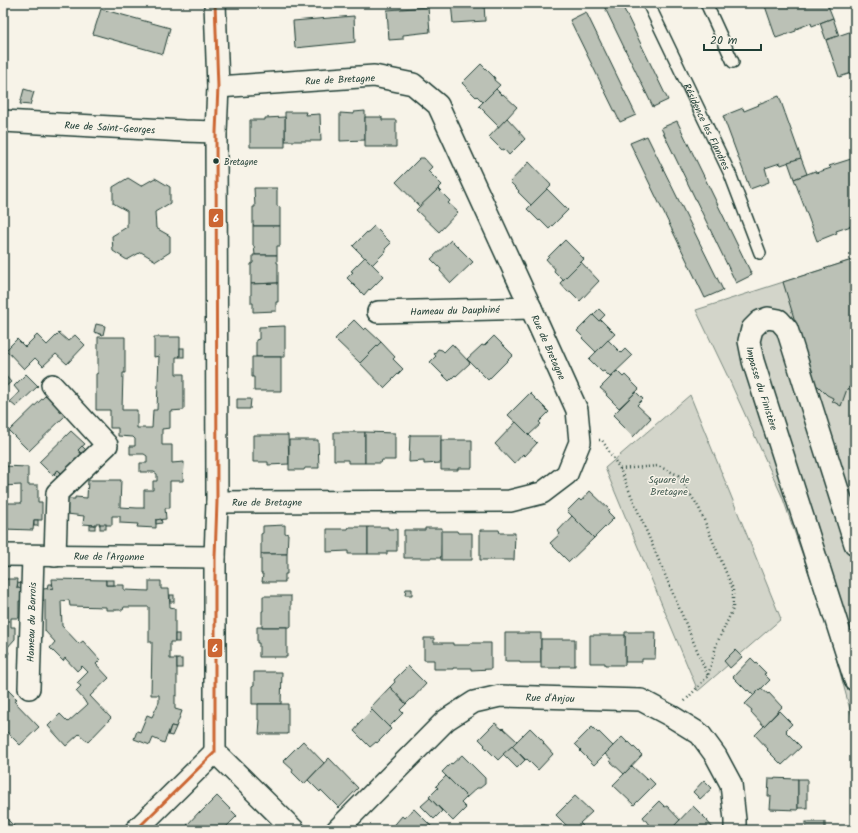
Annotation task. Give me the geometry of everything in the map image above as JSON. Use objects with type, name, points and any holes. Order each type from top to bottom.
[{"type":"street","points":[[136,830],[214,752],[215,557],[217,502],[216,132],[218,88],[216,3]]},
{"type":"street","name":"Rue de Bretagne","points":[[217,502],[510,501],[542,493],[567,474],[580,442],[577,410],[438,106],[413,84],[374,76],[218,88]]},
{"type":"street","name":"Rue de Saint-Georges","points":[[3,121],[216,132]]},
{"type":"street","name":"Hameau du Dauphiné","points":[[378,312],[531,308]]},
{"type":"street","name":"Impasse du Finistère","points":[[855,544],[787,329],[780,320],[768,318],[760,321],[752,329],[749,341],[753,361],[855,680]]},
{"type":"street","points":[[52,385],[107,446],[57,493],[55,556]]},
{"type":"street","name":"Rue de l'Argonne","points":[[3,555],[215,557]]},
{"type":"street","name":"Hameau du Barrois","points":[[29,688],[33,556]]},
{"type":"street","name":"Rue d'Anjou","points":[[337,830],[446,720],[474,702],[500,696],[641,700],[671,716],[700,734],[716,756],[731,784],[735,830]]},
{"type":"street","points":[[214,752],[294,830]]},
{"type":"lane","name":"Résidence les Flandres","points":[[648,3],[730,174],[760,253]]},
{"type":"lane","points":[[706,3],[733,62]]},
{"type":"path","points":[[580,442],[602,440],[620,469],[708,676]]},
{"type":"path","points":[[620,469],[658,466],[678,475],[699,508],[733,589],[733,609],[716,643],[708,676],[671,716]]},
{"type":"green space","points":[[855,259],[855,728],[828,628],[782,496],[696,310]]},
{"type":"green space","name":"Square de Bretagne","points":[[690,395],[781,619],[698,691],[605,468]]},
{"type":"building","points":[[451,3],[484,3],[485,21],[453,23]]},
{"type":"building","points":[[621,3],[668,100],[653,107],[603,4]]},
{"type":"building","points":[[764,3],[827,3],[833,18],[812,26],[811,23],[796,29],[796,31],[776,38]]},
{"type":"building","points":[[428,7],[430,32],[403,35],[403,39],[389,40],[387,10]]},
{"type":"building","points":[[101,9],[170,28],[163,54],[93,34]]},
{"type":"building","points":[[586,12],[636,115],[620,122],[570,20]]},
{"type":"building","points":[[354,16],[355,42],[295,48],[293,21]]},
{"type":"building","points":[[833,18],[839,36],[826,40],[820,23]]},
{"type":"building","points":[[855,30],[855,72],[839,77],[826,40]]},
{"type":"building","points":[[481,64],[500,85],[483,102],[462,83]]},
{"type":"building","points":[[24,89],[34,92],[30,105],[20,104]]},
{"type":"building","points":[[496,89],[517,107],[499,127],[479,106]]},
{"type":"building","points":[[779,96],[801,158],[781,165],[780,163],[765,168],[769,182],[750,189],[723,116],[743,108],[744,111]]},
{"type":"building","points":[[365,111],[365,140],[340,141],[340,113],[354,114],[354,112]]},
{"type":"building","points":[[285,112],[306,112],[305,115],[320,114],[321,141],[285,141]]},
{"type":"building","points":[[285,117],[285,147],[250,147],[250,120],[265,120],[265,118]]},
{"type":"building","points":[[365,117],[382,117],[382,120],[396,120],[396,147],[365,147]]},
{"type":"building","points":[[507,118],[525,139],[509,155],[489,137]]},
{"type":"building","points":[[677,121],[752,275],[736,283],[661,128]]},
{"type":"building","points":[[647,136],[723,290],[705,298],[630,143]]},
{"type":"building","points":[[420,158],[424,158],[432,167],[428,171],[442,185],[420,207],[396,182]]},
{"type":"building","points":[[801,158],[807,174],[794,179],[788,162]]},
{"type":"building","points":[[851,159],[855,170],[855,227],[852,228],[851,226],[836,231],[837,233],[817,241],[794,179],[815,171],[816,173],[831,168],[829,166]]},
{"type":"building","points":[[529,162],[551,185],[531,205],[510,182]]},
{"type":"building","points":[[128,178],[141,186],[155,178],[170,187],[170,203],[155,212],[156,228],[170,236],[170,252],[156,261],[141,252],[127,260],[113,251],[112,236],[127,227],[127,211],[113,203],[113,187]]},
{"type":"building","points":[[254,188],[277,188],[277,206],[280,207],[280,226],[253,226],[253,207],[255,207]]},
{"type":"building","points":[[438,189],[450,201],[448,203],[458,212],[439,232],[416,210]]},
{"type":"building","points":[[547,189],[568,210],[549,229],[527,209]]},
{"type":"building","points":[[253,226],[280,226],[280,246],[277,246],[277,255],[255,255],[253,246]]},
{"type":"building","points":[[374,226],[391,243],[385,249],[386,251],[372,265],[353,246]]},
{"type":"building","points":[[451,240],[473,262],[451,283],[440,271],[441,269],[431,259]]},
{"type":"building","points":[[565,240],[584,259],[563,280],[554,271],[555,269],[546,259]]},
{"type":"building","points":[[253,255],[277,255],[278,283],[251,284],[251,264],[253,263]]},
{"type":"building","points":[[365,257],[384,276],[364,295],[347,278],[353,272],[351,271]]},
{"type":"building","points":[[855,259],[855,384],[847,389],[841,406],[832,401],[833,398],[827,395],[818,386],[815,387],[783,282]]},
{"type":"building","points":[[581,262],[599,281],[580,301],[570,291],[568,292],[560,283]]},
{"type":"building","points":[[278,283],[278,302],[276,302],[276,311],[253,312],[253,303],[251,303],[251,284]]},
{"type":"building","points":[[599,309],[605,315],[599,321],[593,315]]},
{"type":"building","points":[[593,315],[599,321],[601,320],[615,334],[596,352],[577,331]]},
{"type":"building","points":[[354,320],[364,330],[366,328],[381,342],[360,363],[335,339]]},
{"type":"building","points":[[96,324],[105,326],[103,335],[94,332]]},
{"type":"building","points":[[285,326],[285,357],[256,357],[256,340],[259,339],[259,327]]},
{"type":"building","points":[[59,333],[68,341],[75,335],[85,345],[67,364],[56,354],[43,366],[35,358],[24,369],[6,350],[17,339],[25,347],[37,335],[47,345]]},
{"type":"building","points":[[494,336],[513,355],[488,380],[467,359]]},
{"type":"building","points":[[98,337],[125,337],[125,373],[123,373],[122,410],[137,410],[137,428],[152,428],[153,410],[157,410],[159,356],[154,357],[154,337],[180,337],[180,357],[176,357],[176,374],[184,374],[184,410],[170,411],[170,428],[162,429],[162,445],[172,445],[172,463],[184,462],[183,481],[170,481],[170,508],[165,508],[166,519],[156,520],[156,528],[137,527],[138,524],[120,523],[120,516],[112,516],[112,525],[99,525],[100,523],[96,523],[96,525],[83,524],[84,516],[67,514],[67,499],[75,499],[75,497],[87,498],[88,480],[121,480],[120,507],[137,508],[144,508],[144,490],[153,490],[153,481],[157,481],[157,474],[154,472],[140,472],[140,463],[147,463],[147,456],[144,454],[130,454],[130,446],[135,446],[135,439],[133,437],[118,436],[118,428],[110,428],[110,410],[96,410]]},
{"type":"building","points":[[608,340],[621,353],[625,349],[632,356],[610,377],[604,371],[602,372],[589,359]]},
{"type":"building","points":[[381,342],[395,357],[393,359],[403,369],[384,388],[360,363]]},
{"type":"building","points":[[452,344],[470,363],[449,381],[430,362],[436,356],[434,354],[438,349],[444,352]]},
{"type":"building","points":[[180,348],[184,348],[184,357],[180,357]]},
{"type":"building","points":[[252,357],[281,357],[281,391],[254,391]]},
{"type":"building","points":[[617,371],[623,377],[625,375],[639,389],[619,408],[600,388]]},
{"type":"building","points":[[3,373],[11,382],[3,389]]},
{"type":"building","points":[[26,374],[38,386],[16,407],[10,402],[19,392],[14,386]]},
{"type":"building","points":[[855,384],[855,389],[847,389],[852,385]]},
{"type":"building","points":[[636,392],[643,399],[637,405],[651,418],[633,437],[613,415]]},
{"type":"building","points":[[530,393],[549,412],[539,422],[541,424],[529,435],[508,415]]},
{"type":"building","points":[[46,395],[66,415],[29,451],[9,431]]},
{"type":"building","points":[[237,399],[251,399],[250,409],[237,409]]},
{"type":"building","points":[[516,422],[537,443],[525,456],[523,454],[514,464],[495,444]]},
{"type":"building","points":[[71,431],[85,444],[78,450],[84,457],[65,476],[58,470],[52,475],[39,462]]},
{"type":"building","points":[[334,432],[365,432],[365,463],[348,463],[348,460],[334,460]]},
{"type":"building","points":[[365,432],[395,433],[395,460],[382,460],[381,463],[365,463]]},
{"type":"building","points":[[253,435],[288,435],[289,464],[268,465],[268,462],[253,462]]},
{"type":"building","points":[[410,435],[441,435],[441,463],[424,464],[424,461],[409,462]]},
{"type":"building","points":[[289,440],[318,440],[319,468],[289,470]]},
{"type":"building","points":[[441,440],[472,440],[472,468],[441,470]]},
{"type":"building","points":[[82,446],[86,450],[81,453],[78,450]]},
{"type":"building","points":[[3,466],[28,467],[28,485],[38,485],[38,502],[42,502],[42,520],[34,520],[33,530],[3,529],[3,503],[21,503],[21,485],[3,486]]},
{"type":"building","points":[[58,470],[61,473],[57,477],[54,474]]},
{"type":"building","points":[[590,491],[610,510],[608,512],[614,518],[594,538],[567,511],[579,499],[581,501]]},
{"type":"building","points":[[572,516],[594,538],[569,562],[550,543],[560,534],[558,531]]},
{"type":"building","points":[[161,519],[162,523],[156,524],[156,520]]},
{"type":"building","points":[[34,520],[38,520],[38,526],[34,526]]},
{"type":"building","points":[[100,524],[106,524],[106,529],[100,529]]},
{"type":"building","points":[[90,525],[95,525],[95,529],[90,529]]},
{"type":"building","points":[[285,525],[285,533],[288,534],[287,554],[261,554],[261,534],[263,533],[263,526]]},
{"type":"building","points":[[349,527],[368,527],[368,554],[348,554],[348,551],[327,552],[327,529],[348,529]]},
{"type":"building","points":[[368,527],[388,527],[388,529],[397,529],[397,551],[387,551],[387,554],[368,554]]},
{"type":"building","points":[[425,528],[442,528],[441,558],[404,558],[404,530],[425,530]]},
{"type":"building","points":[[480,530],[499,530],[500,533],[515,533],[514,560],[480,560]]},
{"type":"building","points":[[441,531],[472,533],[472,560],[441,560]]},
{"type":"building","points":[[261,554],[287,554],[287,574],[285,574],[285,582],[262,582],[263,574],[261,574]]},
{"type":"building","points":[[3,579],[18,579],[17,588],[22,588],[26,601],[19,601],[19,618],[11,618],[11,627],[15,627],[15,639],[6,649],[9,653],[3,659]]},
{"type":"building","points":[[52,579],[106,580],[106,585],[124,585],[124,590],[149,591],[149,581],[161,581],[161,589],[169,589],[170,607],[175,608],[175,642],[170,642],[170,659],[177,659],[177,696],[175,695],[175,709],[182,711],[176,727],[171,726],[164,743],[153,738],[150,745],[134,739],[137,731],[140,732],[147,715],[152,717],[159,702],[159,695],[151,695],[152,642],[149,642],[149,607],[124,607],[123,610],[106,610],[106,607],[70,606],[69,600],[61,601],[62,626],[79,644],[83,641],[100,660],[96,664],[109,678],[90,696],[111,718],[88,742],[79,734],[66,746],[48,726],[60,714],[68,722],[87,705],[76,691],[81,686],[77,683],[88,672],[82,666],[77,671],[65,658],[63,661],[50,648],[55,642],[45,631],[45,600],[43,601],[43,589],[53,588]]},
{"type":"building","points":[[106,580],[114,580],[114,585],[106,585]]},
{"type":"building","points":[[18,583],[22,584],[22,588],[17,588]]},
{"type":"building","points":[[48,584],[52,584],[53,588],[47,589]]},
{"type":"building","points":[[406,589],[412,589],[412,595],[405,595]]},
{"type":"building","points":[[170,595],[174,595],[174,602],[170,602]]},
{"type":"building","points":[[263,596],[291,596],[291,627],[262,627]]},
{"type":"building","points":[[257,627],[287,627],[287,657],[259,657]]},
{"type":"building","points":[[625,632],[656,632],[655,659],[642,659],[642,662],[625,662]]},
{"type":"building","points":[[505,633],[541,633],[541,663],[505,661]]},
{"type":"building","points":[[175,634],[179,634],[179,642],[175,642]]},
{"type":"building","points":[[590,635],[625,635],[625,665],[590,663]]},
{"type":"building","points":[[424,638],[434,638],[434,643],[453,643],[453,645],[491,643],[491,669],[434,669],[434,660],[424,660]]},
{"type":"building","points":[[541,639],[575,639],[575,666],[541,668]]},
{"type":"building","points":[[735,650],[742,657],[730,668],[724,661]]},
{"type":"building","points":[[751,658],[766,673],[764,674],[770,680],[754,696],[733,677]]},
{"type":"building","points":[[177,659],[182,659],[182,668],[177,668]]},
{"type":"building","points":[[408,666],[426,684],[406,704],[390,687],[395,682],[394,680]]},
{"type":"building","points":[[254,672],[282,672],[281,704],[252,704]]},
{"type":"building","points":[[3,686],[17,699],[14,701],[39,727],[20,745],[3,728]]},
{"type":"building","points":[[390,687],[406,704],[400,710],[403,713],[389,727],[370,708]]},
{"type":"building","points":[[761,688],[768,694],[769,693],[782,707],[764,726],[751,712],[752,710],[745,704]]},
{"type":"building","points":[[258,704],[288,704],[288,734],[259,734],[260,720],[258,720]]},
{"type":"building","points":[[372,710],[391,729],[377,743],[376,742],[370,747],[354,731],[359,725],[358,724]]},
{"type":"building","points":[[779,711],[792,724],[786,732],[801,747],[782,765],[755,735]]},
{"type":"building","points":[[495,723],[517,741],[498,760],[479,739]]},
{"type":"building","points":[[171,726],[176,727],[172,736],[168,735]]},
{"type":"building","points":[[592,727],[613,746],[594,765],[575,744]]},
{"type":"building","points":[[530,728],[544,742],[543,743],[553,754],[538,770],[512,746]]},
{"type":"building","points":[[622,737],[642,755],[624,774],[605,754]]},
{"type":"building","points":[[303,741],[324,763],[304,784],[292,772],[293,770],[283,761]]},
{"type":"building","points":[[512,746],[525,760],[517,768],[503,754]]},
{"type":"building","points":[[462,755],[485,778],[485,784],[480,788],[477,788],[467,797],[442,772]]},
{"type":"building","points":[[329,758],[358,788],[339,808],[321,790],[320,792],[308,780]]},
{"type":"building","points":[[632,766],[647,780],[649,778],[655,784],[634,805],[613,785]]},
{"type":"building","points":[[446,776],[467,797],[461,803],[466,808],[453,821],[429,797],[438,788],[436,786]]},
{"type":"building","points":[[769,778],[798,779],[798,810],[770,809],[771,796],[768,796]]},
{"type":"building","points":[[798,779],[807,779],[807,808],[798,808]]},
{"type":"building","points":[[704,780],[712,788],[700,799],[693,792]]},
{"type":"building","points":[[217,796],[237,816],[223,830],[192,830],[187,825]]},
{"type":"building","points":[[575,796],[592,812],[580,823],[583,826],[579,830],[571,830],[556,815]]},
{"type":"building","points":[[430,798],[442,811],[434,819],[421,806]]},
{"type":"building","points":[[659,801],[665,807],[667,806],[680,820],[670,830],[653,830],[643,817]]},
{"type":"building","points":[[693,806],[713,828],[710,830],[680,830],[675,825]]},
{"type":"building","points":[[414,809],[433,828],[431,830],[391,829],[402,816],[404,818]]},
{"type":"building","points":[[3,815],[18,830],[3,830]]},
{"type":"building","points":[[806,822],[825,822],[825,830],[806,830]]},
{"type":"building","points":[[522,825],[545,825],[549,830],[522,830]]},
{"type":"building","points":[[767,828],[794,829],[794,830],[767,830]]},
{"type":"transit line","name":"6","points":[[136,830],[215,752],[215,557],[217,502],[216,132],[218,87],[215,3]]},
{"type":"place","name":"Bretagne","points":[[216,161]]}]
